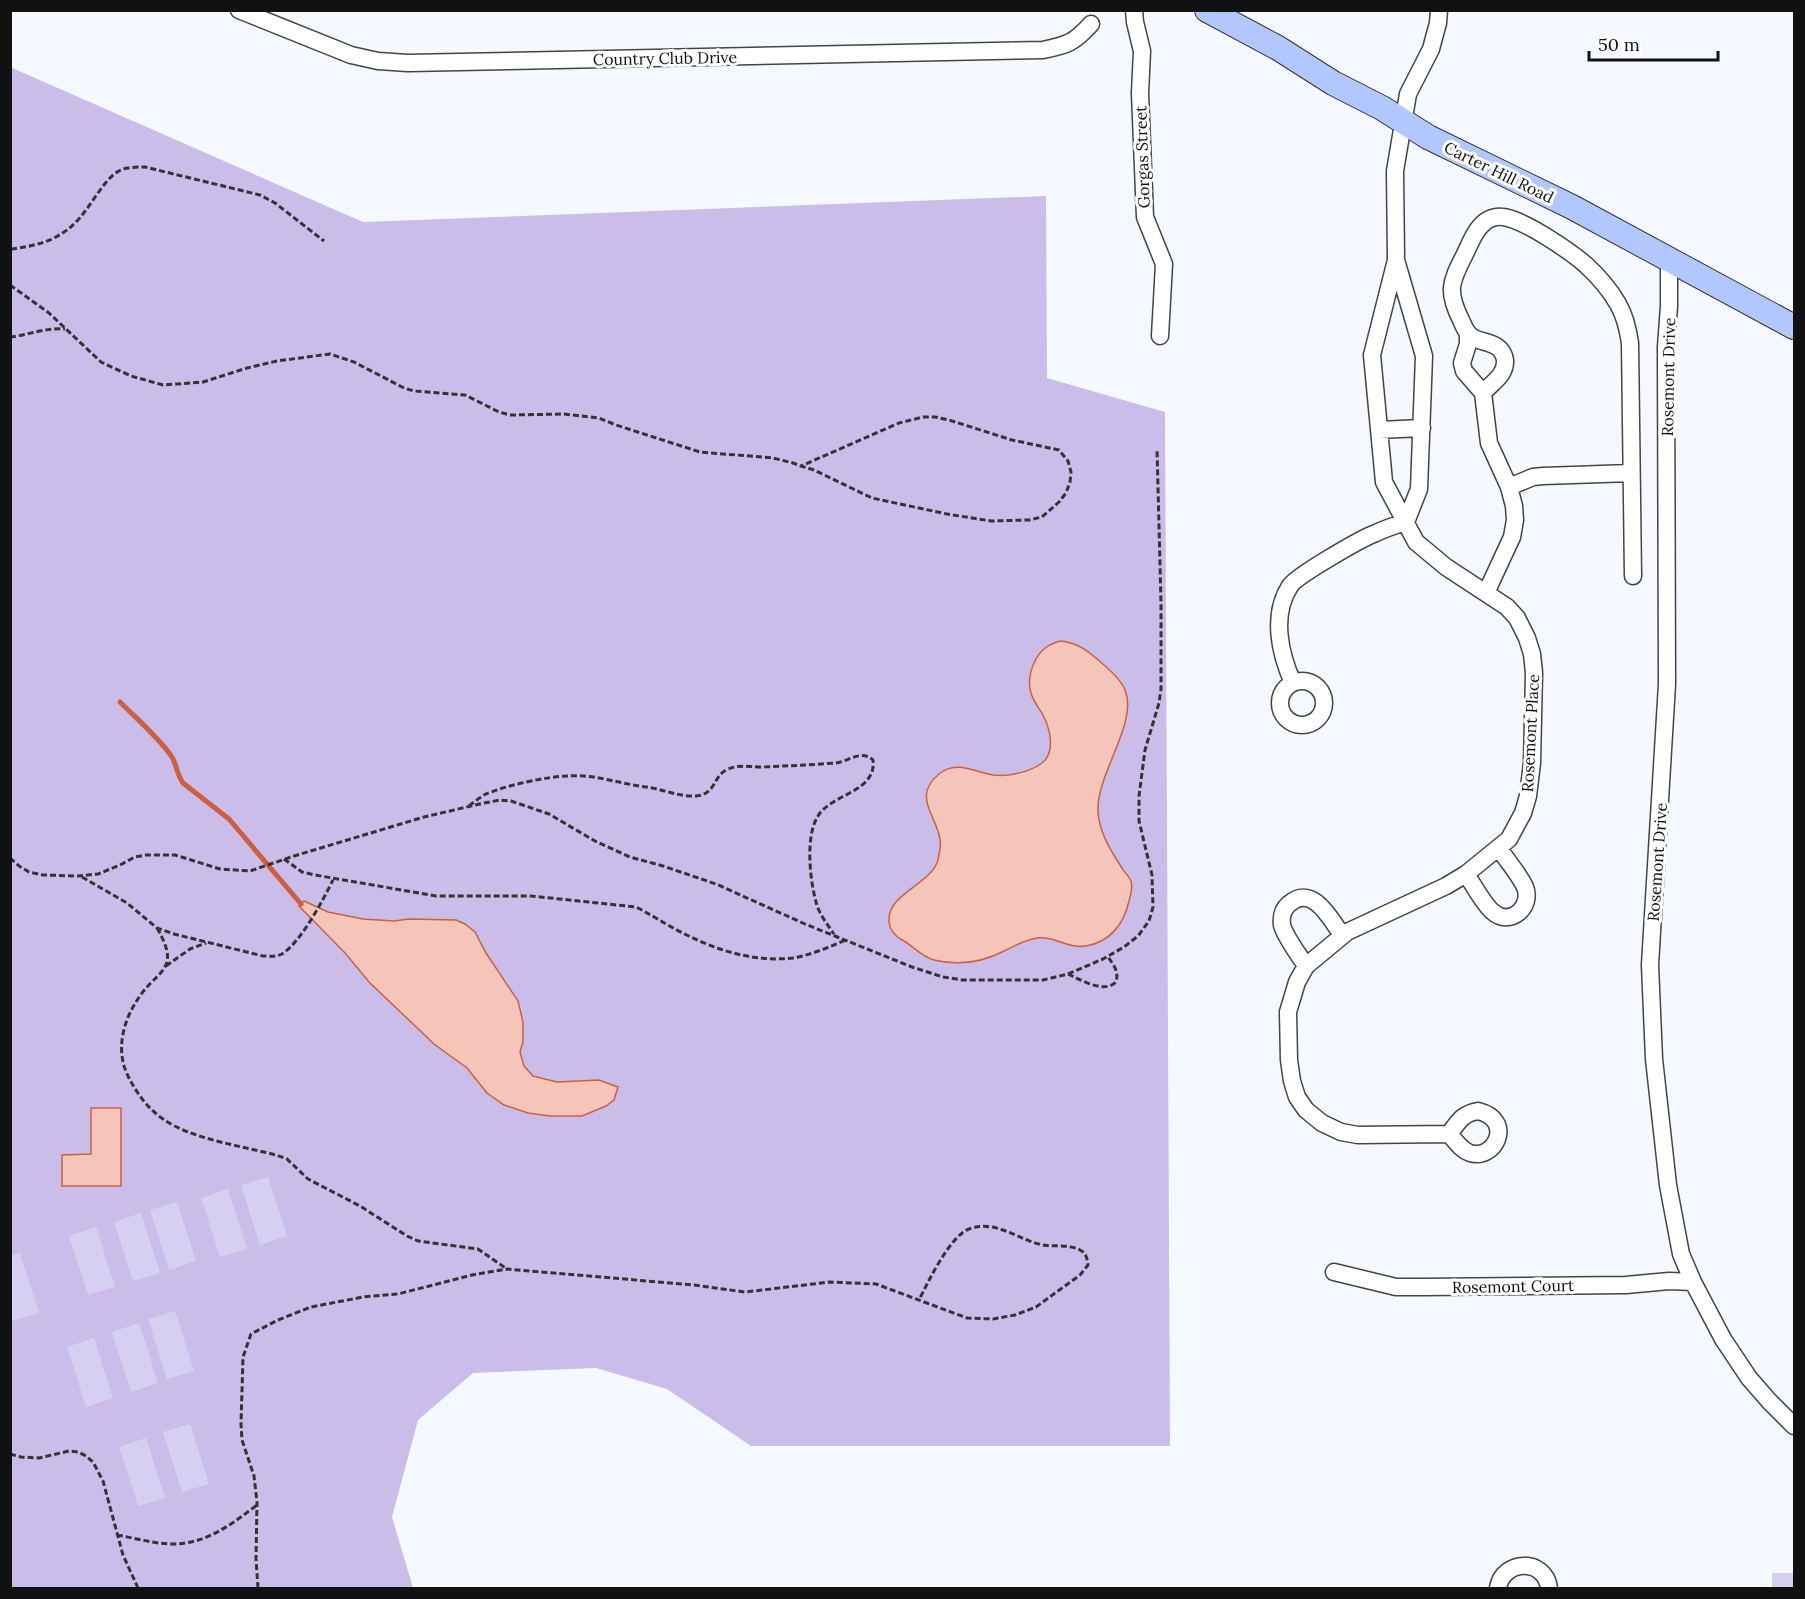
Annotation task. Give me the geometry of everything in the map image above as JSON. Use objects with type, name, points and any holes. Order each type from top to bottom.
[{"type":"main road","name":"Carter Hill Road","points":[[1207,10],[1278,48],[1428,137],[1572,207],[1794,327]]},
{"type":"street","name":"Country Club Drive","points":[[239,10],[351,54],[378,61],[408,63],[1043,50],[1067,45],[1091,24]]},
{"type":"street","name":"Gorgas Street","points":[[1134,10],[1142,51],[1140,93],[1145,217],[1164,264],[1160,336]]},
{"type":"street","name":"Rosemont Place","points":[[1439,10],[1434,39],[1408,94],[1395,171],[1396,260],[1372,355],[1384,482],[1416,542],[1446,567],[1507,607],[1517,618],[1527,638],[1534,673],[1532,764],[1528,796],[1518,825],[1509,839],[1466,874],[1446,886],[1342,935],[1306,966],[1297,982],[1288,1012],[1292,1081],[1297,1097],[1306,1110],[1322,1123],[1341,1132],[1358,1135],[1449,1134]]},
{"type":"street","points":[[1483,393],[1504,370],[1504,357],[1498,347],[1474,339],[1468,334],[1452,302],[1451,288],[1460,264],[1478,229],[1486,220],[1503,216],[1515,220],[1567,250],[1587,266],[1618,303],[1628,329],[1633,576]]},
{"type":"street","name":"Rosemont Place","points":[[1396,260],[1424,356],[1419,489],[1406,522]]},
{"type":"street","name":"Rosemont Drive","points":[[1669,261],[1666,347],[1667,684],[1650,965],[1654,1059],[1668,1185],[1681,1254],[1723,1339],[1749,1378],[1794,1426]]},
{"type":"street","points":[[1468,334],[1468,344],[1462,363],[1464,371],[1483,393],[1489,443],[1509,487],[1515,520],[1512,537],[1486,593]]},
{"type":"street","points":[[1379,430],[1422,428]]},
{"type":"street","points":[[1509,487],[1533,477],[1631,473]]},
{"type":"street","points":[[1293,683],[1280,646],[1282,606],[1291,584],[1308,571],[1375,533],[1406,522]]},
{"type":"street","points":[[1466,874],[1492,912],[1501,917],[1512,917],[1521,911],[1525,907],[1527,897],[1525,887],[1499,848]]},
{"type":"street","points":[[1306,966],[1282,924],[1285,908],[1291,902],[1299,898],[1316,901],[1342,935]]},
{"type":"street","name":"Rosemont Court","points":[[1334,1272],[1396,1287],[1626,1285],[1669,1281],[1693,1282]]},
{"type":"street","points":[[1498,1588],[1506,1572],[1526,1565],[1536,1569],[1544,1576],[1549,1588]]},
{"type":"path","points":[[11,249],[33,247],[48,242],[74,224],[112,174],[133,167],[145,167],[260,195],[275,203],[324,240]]},
{"type":"path","points":[[10,243],[10,270]]},
{"type":"path","points":[[10,285],[50,313],[101,362],[131,376],[163,385],[203,382],[277,361],[330,354],[354,362],[414,391],[465,395],[510,415],[564,414],[599,418],[700,452],[773,458],[801,466],[872,498],[991,521],[1029,520],[1042,517],[1066,493],[1071,472],[1068,461],[1059,450],[1012,440],[935,417],[923,417],[899,423],[801,466]]},
{"type":"path","points":[[10,337],[39,333],[54,328],[66,330]]},
{"type":"path","points":[[10,858],[29,872],[43,875],[98,874],[120,866],[135,857],[146,855],[175,855],[228,870],[250,871],[424,817],[500,800],[511,801],[549,814],[595,841],[630,857],[716,884],[900,963],[943,977],[963,980],[1043,980],[1068,974],[1108,957],[1138,936],[1149,921],[1153,907],[1152,875],[1139,821],[1138,796],[1145,750],[1161,689],[1157,449]]},
{"type":"path","points":[[468,806],[482,796],[519,784],[569,776],[696,796],[711,789],[723,771],[740,765],[760,767],[841,763],[856,756],[866,755],[873,760],[873,769],[870,774],[857,790],[837,798],[826,806],[818,816],[810,843],[816,903],[824,920],[836,936]]},
{"type":"path","points":[[282,860],[302,872],[436,896],[531,896],[636,908],[711,946],[762,958],[793,958],[814,953],[846,940]]},
{"type":"path","points":[[80,876],[127,903],[157,928],[168,953],[166,966],[162,973],[134,1004],[124,1027],[122,1039],[121,1051],[125,1070],[135,1089],[148,1106],[163,1119],[198,1135],[287,1159],[308,1179],[360,1206],[418,1242],[478,1249],[507,1269]]},
{"type":"path","points":[[157,928],[208,943],[263,956],[275,956],[288,949],[307,924],[334,879]]},
{"type":"path","points":[[166,966],[190,950],[208,943]]},
{"type":"path","points":[[1068,974],[1088,983],[1112,986],[1116,982],[1117,972],[1108,957]]},
{"type":"path","points":[[258,1588],[257,1505],[254,1476],[242,1440],[243,1357],[251,1334],[278,1320],[311,1307],[363,1297],[398,1294],[472,1275],[507,1269],[694,1285],[745,1292],[830,1282],[862,1282],[876,1284],[967,1318],[993,1319],[1015,1315],[1036,1307],[1080,1275],[1087,1268],[1088,1259],[1082,1251],[1077,1249],[1034,1242],[996,1227],[968,1229],[945,1253],[919,1300]]},
{"type":"path","points":[[10,1454],[39,1458],[69,1451],[86,1456],[98,1470],[130,1574],[138,1588]]},
{"type":"path","points":[[117,1535],[172,1544],[188,1542],[207,1537],[232,1524],[257,1505]]},
{"type":"shaded area","points":[[10,67],[363,222],[1046,196],[1047,378],[1165,412],[1170,1446],[751,1446],[667,1389],[596,1368],[473,1373],[418,1420],[392,1517],[413,1588],[11,1588]]},
{"type":"shaded area","points":[[1061,641],[1079,646],[1094,656],[1117,678],[1126,693],[1128,705],[1126,719],[1104,779],[1098,807],[1105,839],[1132,883],[1124,917],[1109,936],[1086,946],[1074,946],[1037,938],[978,961],[952,963],[930,959],[896,936],[889,922],[892,907],[929,874],[938,858],[940,839],[928,806],[927,790],[939,774],[952,768],[959,767],[993,775],[1005,775],[1019,773],[1042,763],[1049,753],[1050,740],[1048,727],[1032,696],[1031,670],[1042,651]]},
{"type":"shaded area","points":[[304,901],[328,912],[363,919],[456,920],[465,924],[475,932],[518,1001],[523,1022],[523,1042],[520,1052],[524,1066],[533,1076],[557,1082],[599,1080],[618,1087],[614,1100],[582,1116],[528,1113],[504,1105],[487,1093],[467,1068],[434,1044],[369,982],[346,954],[299,906]]},
{"type":"shaded area","points":[[91,1108],[121,1108],[121,1186],[62,1186],[62,1155],[91,1154]]},
{"type":"shaded area","points":[[268,1177],[287,1236],[260,1245],[241,1185]]},
{"type":"shaded area","points":[[228,1189],[247,1249],[220,1257],[201,1198]]},
{"type":"shaded area","points":[[177,1202],[196,1261],[169,1270],[150,1210]]},
{"type":"shaded area","points":[[141,1213],[160,1273],[133,1281],[114,1222]]},
{"type":"shaded area","points":[[96,1227],[115,1287],[88,1295],[69,1236]]},
{"type":"shaded area","points":[[20,1253],[39,1313],[12,1321],[11,1256]]},
{"type":"shaded area","points":[[175,1311],[194,1371],[167,1379],[148,1319]]},
{"type":"shaded area","points":[[139,1323],[158,1383],[131,1392],[112,1332]]},
{"type":"shaded area","points":[[94,1338],[113,1398],[86,1407],[67,1347]]},
{"type":"shaded area","points":[[190,1424],[209,1484],[182,1492],[163,1432]]},
{"type":"shaded area","points":[[146,1438],[165,1498],[138,1506],[119,1447]]},
{"type":"shaded area","points":[[1772,1573],[1794,1573],[1794,1588],[1772,1588]]},
{"type":"waterway","points":[[120,702],[167,750],[174,760],[183,783],[229,819],[301,904]]}]
